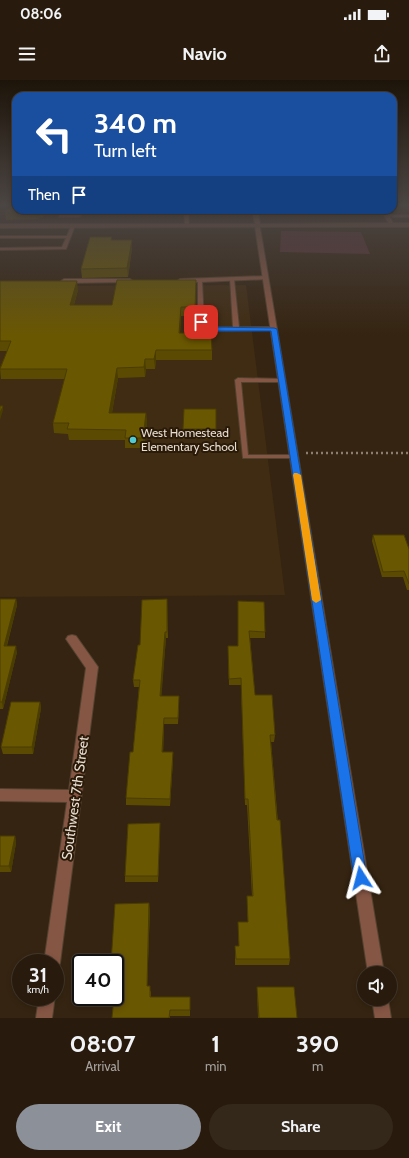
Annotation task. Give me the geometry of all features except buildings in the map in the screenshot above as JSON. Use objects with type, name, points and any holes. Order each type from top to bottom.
[{"type":"street","points":[[261,248],[375,966]]},
{"type":"street","points":[[171,281],[266,278]]},
{"type":"street","points":[[54,282],[140,281]]},
{"type":"street","name":"Southwest 7th Street","points":[[53,954],[92,667],[72,639]]},
{"type":"street","points":[[0,795],[75,796]]},
{"type":"street","points":[[44,1018],[46,1006]]},
{"type":"street","points":[[381,1006],[383,1018]]},
{"type":"lane","points":[[0,248],[64,248]]},
{"type":"lane","points":[[232,279],[236,329]]},
{"type":"lane","points":[[200,280],[202,324],[205,327],[213,329],[274,329]]},
{"type":"lane","points":[[282,380],[238,380],[245,457],[294,455]]},
{"type":"path","points":[[294,455],[409,453]]},
{"type":"shaded area","points":[[280,248],[367,248],[370,254],[280,252]]},
{"type":"shaded area","name":"West Homestead Elementary School","points":[[246,285],[285,595],[0,597],[0,286]]},
{"type":"slow traffic","points":[[297,475],[316,600]]},
{"type":"place","name":"West Homestead Elementary School","points":[[133,440]]},
{"type":"route","points":[[201,322],[208,328],[213,329],[274,329],[361,878]]}]
